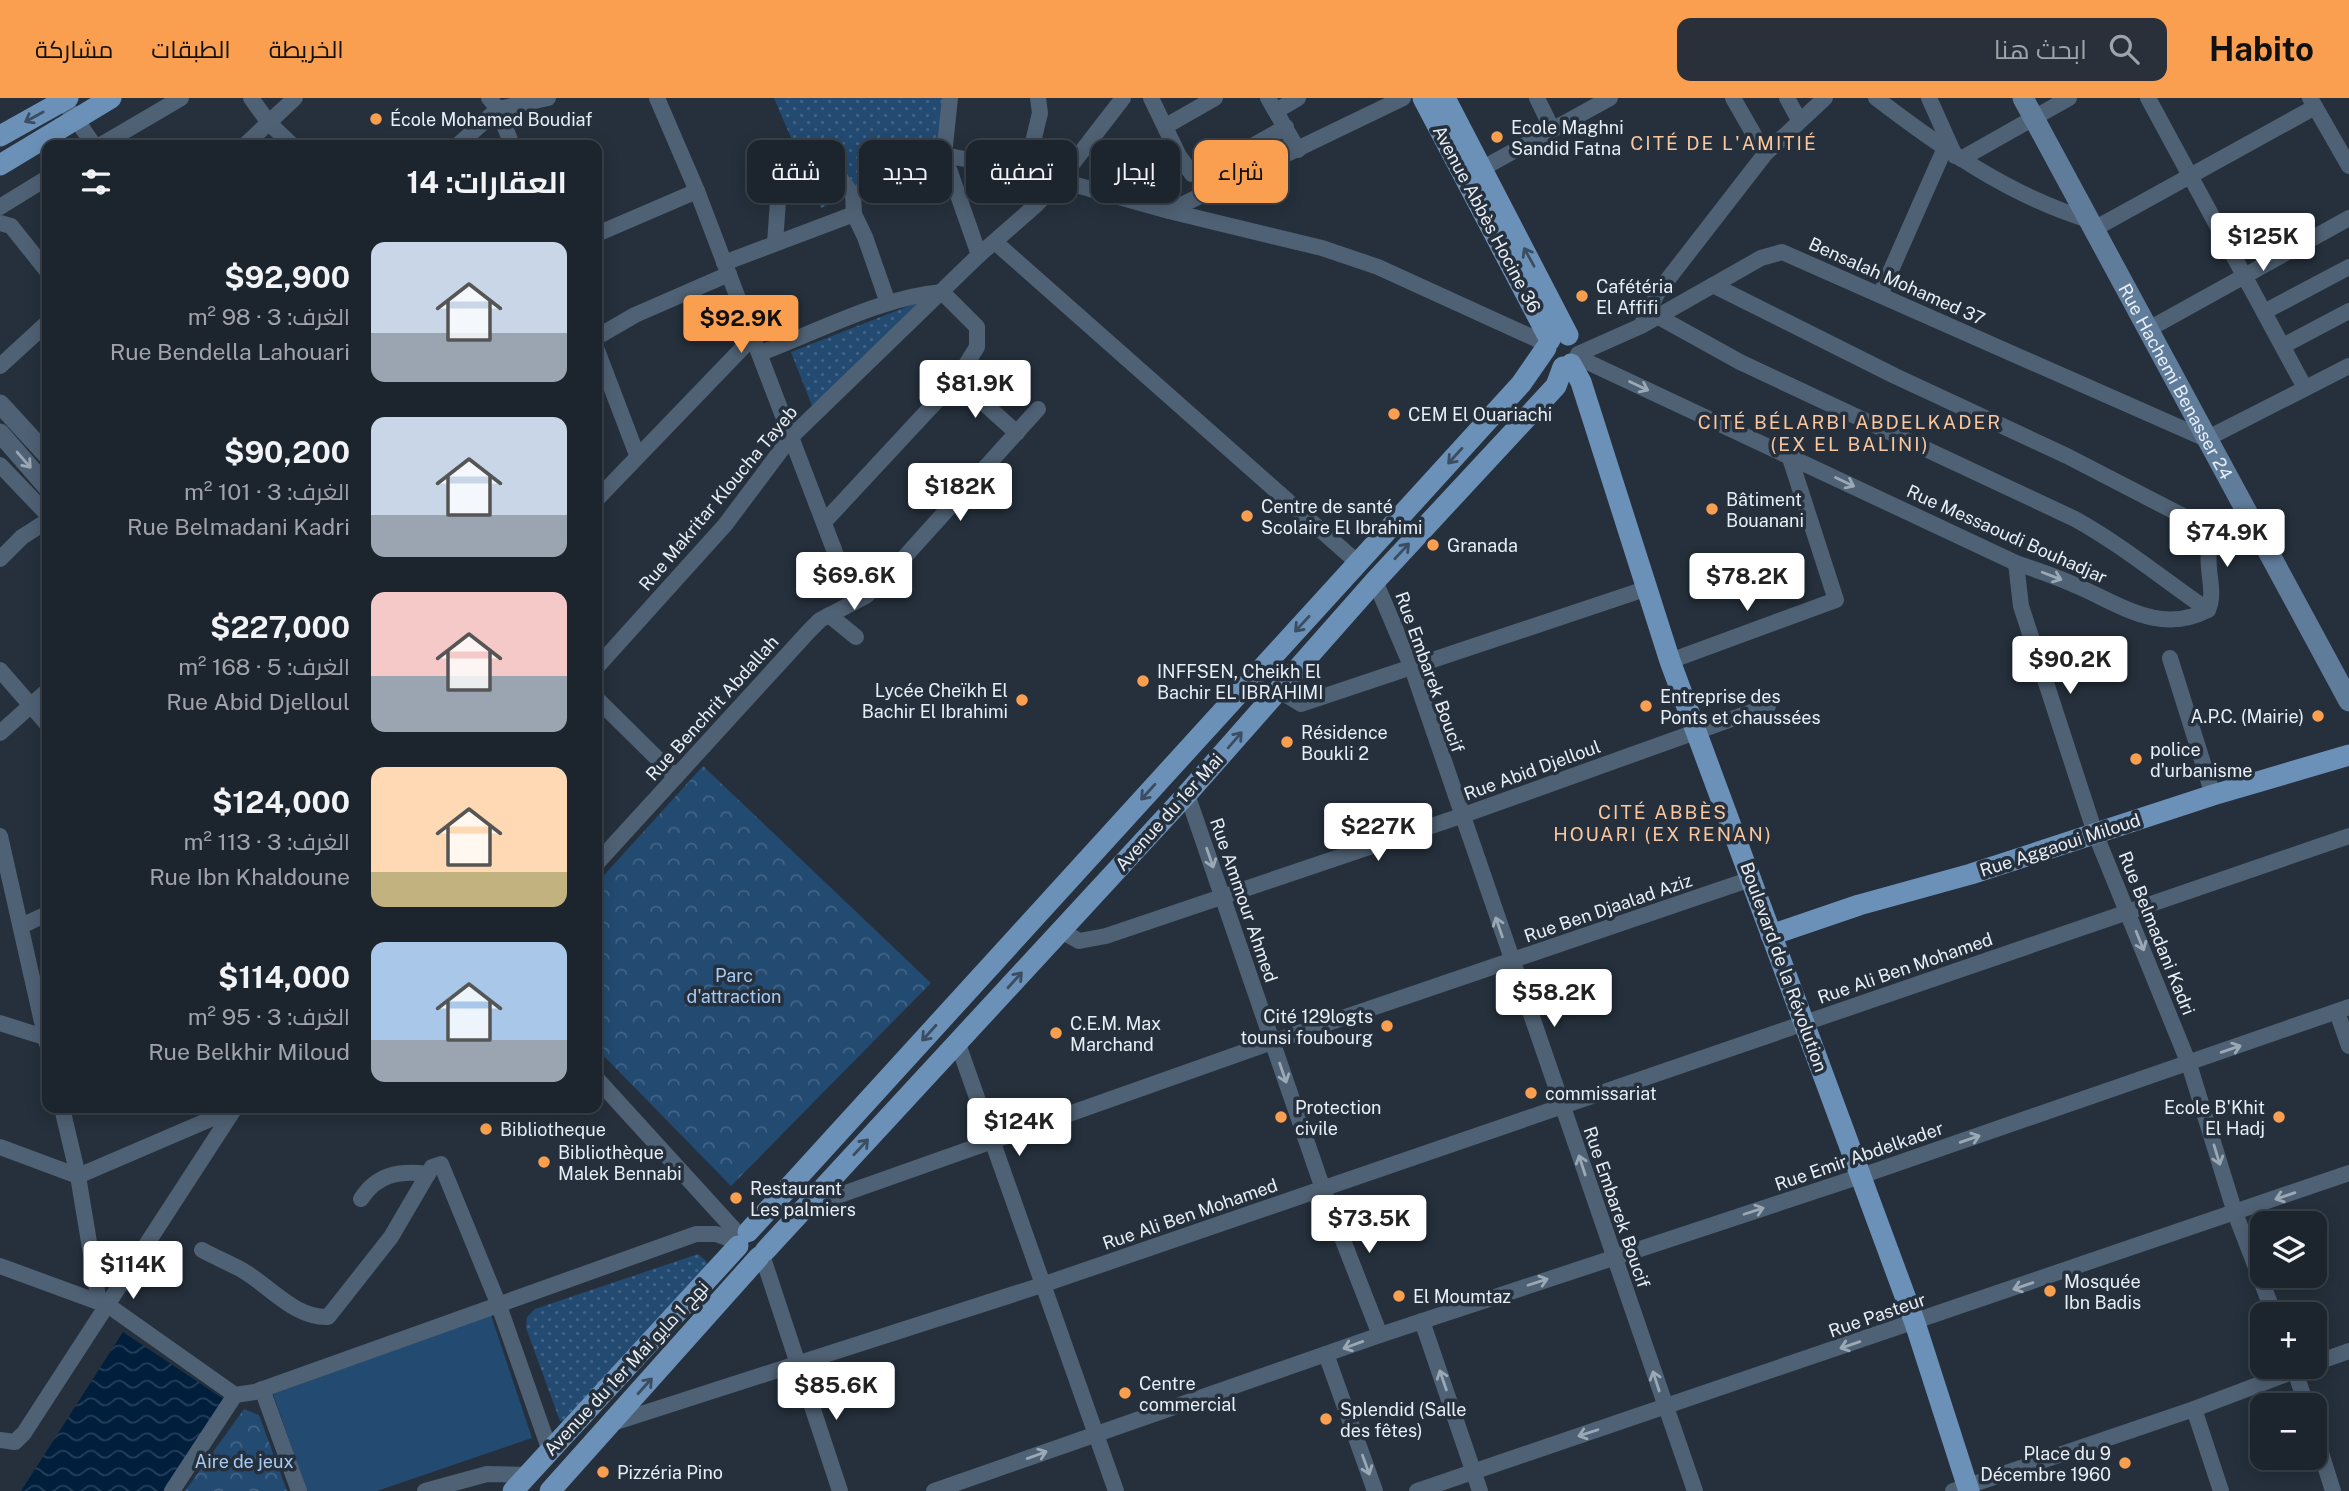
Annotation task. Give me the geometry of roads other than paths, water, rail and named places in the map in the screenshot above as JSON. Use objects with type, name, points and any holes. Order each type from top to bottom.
[{"type":"main road","points":[[0,165],[111,98]]},
{"type":"main road","name":"Avenue Abbès Hocine 36","points":[[1423,98],[1562,347]]},
{"type":"main road","name":"Avenue Abbès Hocine 36","points":[[1445,98],[1483,168],[1562,347]]},
{"type":"main road","name":"Rue Hachemi Benasser 24","points":[[2024,98],[2247,518],[2349,701]]},
{"type":"main road","points":[[0,136],[64,99]]},
{"type":"main road","name":"Avenue du 1er Mai","points":[[741,1239],[1521,384],[1562,347]]},
{"type":"main road","name":"Avenue du 1er Mai","points":[[762,1255],[1187,794],[1375,581],[1556,386],[1562,347]]},
{"type":"main road","name":"Boulevard de la Révolution","points":[[1562,347],[1581,382],[1670,661],[1915,1323],[1967,1488]]},
{"type":"main road","points":[[1358,563],[1375,581]]},
{"type":"main road","points":[[1258,672],[1278,690]]},
{"type":"main road","name":"Rue Aggaoui Miloud","points":[[1771,935],[1859,905],[1971,874],[2213,795],[2349,755]]},
{"type":"main road","points":[[1040,911],[1060,930]]},
{"type":"main road","points":[[741,1239],[744,1256],[762,1255]]},
{"type":"main road","name":"Avenue du 1er Mai نهج 1 مايو","points":[[521,1483],[741,1239]]},
{"type":"main road","name":"Avenue du 1er Mai نهج 1 مايو","points":[[559,1487],[610,1424],[762,1255]]},
{"type":"main road","points":[[550,1451],[559,1487]]},
{"type":"street","points":[[110,140],[181,98]]},
{"type":"street","points":[[251,98],[269,123],[287,140]]},
{"type":"street","points":[[250,140],[295,98]]},
{"type":"street","points":[[462,140],[493,103],[548,98]]},
{"type":"street","points":[[657,98],[761,354],[854,601]]},
{"type":"street","points":[[946,140],[950,98]]},
{"type":"street","points":[[1034,140],[1040,113],[1038,98]]},
{"type":"street","name":"Rue Makritar Kloucha Tayeb","points":[[1077,158],[1123,98]]},
{"type":"street","points":[[1151,98],[1187,170],[1197,175],[1286,127]]},
{"type":"street","points":[[1166,126],[1215,98]]},
{"type":"street","points":[[1297,98],[1272,104],[1298,150]]},
{"type":"street","points":[[1169,211],[1403,98]]},
{"type":"street","points":[[1537,98],[1552,129]]},
{"type":"street","points":[[1483,168],[1610,98]]},
{"type":"street","points":[[1733,98],[1765,154]]},
{"type":"street","points":[[1787,98],[1799,120]]},
{"type":"street","points":[[1641,326],[1658,292],[1765,154],[1825,98]]},
{"type":"street","points":[[1876,98],[1953,155],[2062,212],[2091,224],[2190,174],[2312,103],[2349,166]]},
{"type":"street","points":[[1929,98],[1953,155]]},
{"type":"street","points":[[1880,295],[1953,155],[2034,118],[2069,98]]},
{"type":"street","points":[[2148,98],[2305,388]]},
{"type":"street","points":[[64,99],[89,140]]},
{"type":"street","points":[[493,103],[510,140]]},
{"type":"street","points":[[775,243],[780,173],[786,167],[795,165],[840,178],[853,195],[854,214],[888,303]]},
{"type":"street","points":[[952,178],[979,255]]},
{"type":"street","points":[[0,207],[42,181]]},
{"type":"street","name":"Rue Messaoudi Bouhadjar","points":[[1077,186],[1322,248],[1378,267],[1562,347],[2016,563],[2077,585],[2148,619],[2181,620],[2208,610]]},
{"type":"street","points":[[602,232],[697,191]]},
{"type":"street","name":"Rue Makritar Kloucha Tayeb","points":[[602,661],[725,525],[791,437],[1036,203]]},
{"type":"street","points":[[602,334],[775,243],[854,214]]},
{"type":"street","points":[[2147,330],[2349,218]]},
{"type":"street","points":[[0,223],[10,226],[42,265]]},
{"type":"street","points":[[995,242],[1358,563]]},
{"type":"street","name":"Bensalah Mohamed 37","points":[[1562,347],[1641,326],[1761,258],[1782,252],[2206,439]]},
{"type":"street","points":[[2264,312],[2349,267]]},
{"type":"street","points":[[1713,285],[1895,376],[2067,456],[2218,534]]},
{"type":"street","points":[[761,354],[888,303],[943,292],[977,327],[976,347],[957,379],[825,521]]},
{"type":"street","points":[[2283,346],[2349,312]]},
{"type":"street","points":[[1657,316],[1740,362],[2075,519],[2111,539],[2208,610],[2214,599],[2208,562],[2211,546],[2218,534],[2247,518]]},
{"type":"street","points":[[0,366],[42,328]]},
{"type":"street","points":[[602,494],[753,337]]},
{"type":"street","points":[[602,363],[637,455]]},
{"type":"street","points":[[2206,439],[2345,368],[2349,386]]},
{"type":"street","points":[[957,379],[1017,433]]},
{"type":"street","points":[[0,404],[42,450]]},
{"type":"street","name":"Rue Benchrit Abdallah","points":[[602,858],[809,631],[829,615],[866,596],[891,572],[1038,409]]},
{"type":"street","points":[[0,433],[42,480]]},
{"type":"street","points":[[1670,661],[1836,600],[1789,455]]},
{"type":"street","points":[[0,465],[42,509]]},
{"type":"street","points":[[0,559],[22,537],[42,524]]},
{"type":"street","name":"Rue Belmadani Kadri","points":[[2016,563],[2021,606],[2095,833],[2189,1064],[2235,1213],[2269,1302]]},
{"type":"street","name":"Rue Embarek Boucif","points":[[1375,581],[1412,668],[1695,1491]]},
{"type":"street","points":[[1278,690],[1301,704],[1646,589]]},
{"type":"street","points":[[829,615],[856,637]]},
{"type":"street","points":[[2170,657],[2213,795]]},
{"type":"street","points":[[0,670],[42,718]]},
{"type":"street","points":[[0,733],[42,695]]},
{"type":"street","points":[[602,704],[676,778]]},
{"type":"street","name":"Rue Abid Djelloul","points":[[1060,930],[1079,941],[1089,940],[1461,816],[1768,706]]},
{"type":"street","name":"Rue Ammour Ahmed","points":[[1187,794],[1323,1189],[1380,1335]]},
{"type":"street","points":[[0,836],[42,1018]]},
{"type":"street","name":"Rue Ali Ben Mohamed","points":[[796,1366],[1042,1285],[2349,836]]},
{"type":"street","name":"Rue Ben Djaalad Aziz","points":[[804,1208],[1272,1042],[1751,879]]},
{"type":"street","points":[[21,926],[42,916]]},
{"type":"street","points":[[2343,1009],[2349,1046]]},
{"type":"street","name":"Rue Emir Abdelkader","points":[[934,1491],[1380,1335],[1861,1176],[2343,1009]]},
{"type":"street","points":[[0,1023],[42,1038]]},
{"type":"street","points":[[958,1044],[1116,1491]]},
{"type":"street","points":[[602,1085],[741,1239]]},
{"type":"street","points":[[63,1113],[104,1304]]},
{"type":"street","points":[[0,1147],[78,1177],[225,1113]]},
{"type":"street","points":[[0,1440],[15,1442],[24,1433],[104,1304],[231,1113]]},
{"type":"street","points":[[202,1250],[243,1271],[292,1307],[314,1317],[328,1317],[391,1237],[428,1174],[437,1164],[441,1164],[498,1303],[550,1451]]},
{"type":"street","points":[[361,1199],[369,1187],[392,1174],[407,1171],[428,1174]]},
{"type":"street","name":"Rue Pasteur","points":[[1417,1491],[2349,1173]]},
{"type":"street","points":[[172,1491],[235,1395],[262,1389],[696,1234],[716,1234],[741,1239]]},
{"type":"street","points":[[762,1255],[796,1366],[840,1491]]},
{"type":"street","points":[[0,1266],[104,1304],[235,1395]]},
{"type":"street","points":[[1423,1321],[1480,1491]]},
{"type":"street","points":[[2327,1359],[2349,1351]]},
{"type":"street","points":[[1326,1354],[1375,1491]]},
{"type":"street","points":[[610,1424],[796,1366]]},
{"type":"street","points":[[1967,1488],[2194,1409],[2270,1379]]},
{"type":"street","points":[[262,1389],[299,1491]]},
{"type":"street","points":[[2194,1409],[2221,1491]]},
{"type":"street","points":[[2326,1470],[2333,1491]]},
{"type":"street","points":[[425,1491],[487,1474],[521,1483]]},
{"type":"water","points":[[123,1332],[225,1400],[163,1491],[21,1491]]},
{"type":"place","name":"École Mohamed Boudiaf","points":[[376,119]]},
{"type":"place","name":"Ecole Maghni Sandid Fatna","points":[[1497,137]]},
{"type":"place","name":"Cafétéria El Affifi","points":[[1582,296]]},
{"type":"place","name":"CEM El Ouariachi","points":[[1394,414]]},
{"type":"place","name":"Bâtiment Bouanani","points":[[1712,509]]},
{"type":"place","name":"Centre de santé Scolaire El Ibrahimi","points":[[1247,516]]},
{"type":"place","name":"Granada","points":[[1433,545]]},
{"type":"place","name":"INFFSEN, Cheikh El Bachir EL IBRAHIMI","points":[[1143,681]]},
{"type":"place","name":"Lycée Cheïkh El Bachir El Ibrahimi","points":[[1022,700]]},
{"type":"place","name":"Entreprise des Ponts et chaussées","points":[[1646,706]]},
{"type":"place","name":"A.P.C. (Mairie)","points":[[2318,716]]},
{"type":"place","name":"Résidence Boukli 2","points":[[1287,742]]},
{"type":"place","name":"police d'urbanisme","points":[[2136,759]]},
{"type":"place","name":"Cité 129logts tounsi foubourg","points":[[1387,1026]]},
{"type":"place","name":"C.E.M. Max Marchand","points":[[1056,1033]]},
{"type":"place","name":"commissariat","points":[[1531,1093]]},
{"type":"place","name":"Protection civile","points":[[1281,1117]]},
{"type":"place","name":"Ecole B'Khit El Hadj","points":[[2279,1117]]},
{"type":"place","name":"Bibliotheque","points":[[486,1129]]},
{"type":"place","name":"Bibliothèque Malek Bennabi","points":[[544,1162]]},
{"type":"place","name":"Restaurant Les palmiers","points":[[736,1198]]},
{"type":"place","name":"Mosquée Ibn Badis","points":[[2050,1291]]},
{"type":"place","name":"El Moumtaz","points":[[1399,1296]]},
{"type":"place","name":"Centre commercial","points":[[1125,1393]]},
{"type":"place","name":"Splendid (Salle des fêtes)","points":[[1326,1419]]},
{"type":"place","name":"Place du 9 Décembre 1960","points":[[2125,1463]]},
{"type":"place","name":"Pizzéria Pino","points":[[603,1472]]},
{"type":"district","name":"CITÉ DE L'AMITIÉ","points":[[1724,143]]},
{"type":"district","name":"CITÉ BÉLARBI ABDELKADER (EX EL BALINI)","points":[[1850,433]]},
{"type":"district","name":"CITÉ ABBÈS HOUARI (EX RENAN)","points":[[1663,823]]},
{"type":"park label","name":"Parc d'attraction","points":[[734,985]]},
{"type":"park label","name":"Aire de jeux","points":[[244,1461]]}]
